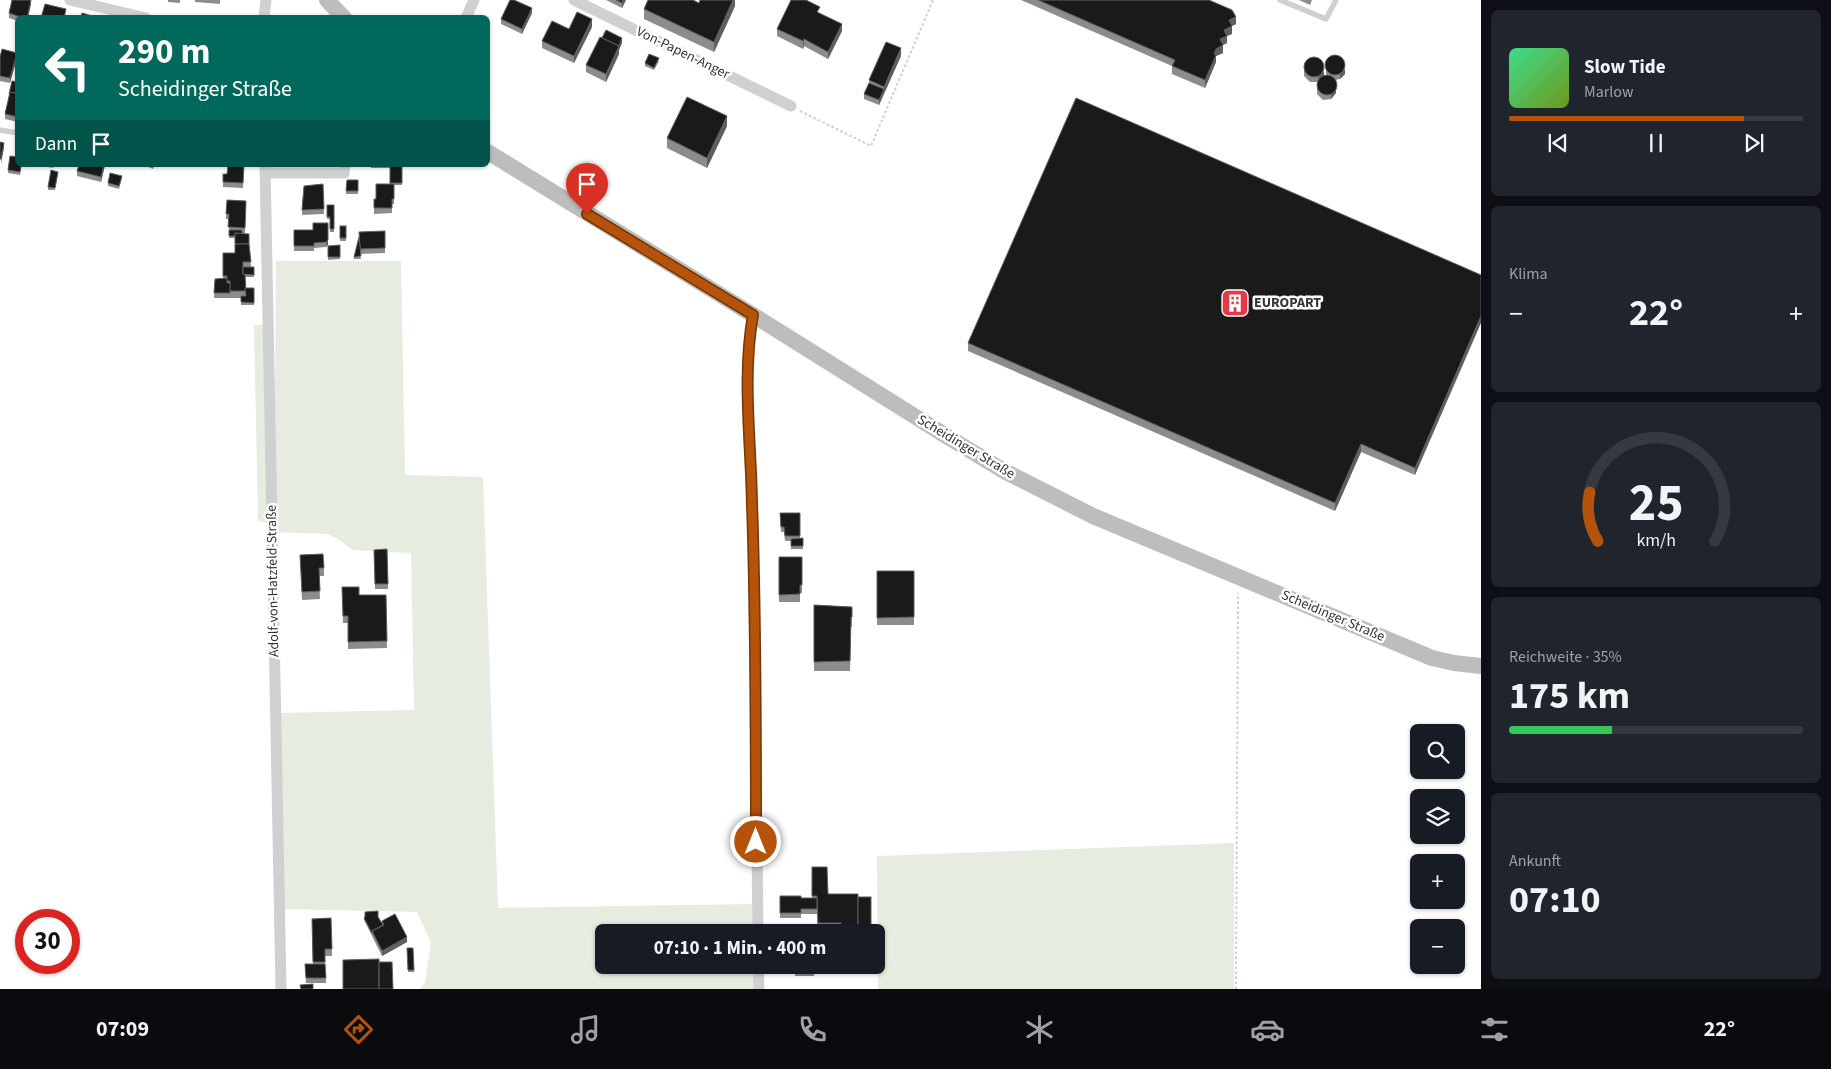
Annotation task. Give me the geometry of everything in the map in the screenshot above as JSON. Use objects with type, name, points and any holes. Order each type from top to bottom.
[{"type":"main road","points":[[327,0],[341,15]]},
{"type":"main road","name":"Scheidinger Straße","points":[[490,153],[1004,471],[1093,516],[1432,658],[1454,664],[1481,666]]},
{"type":"street","points":[[70,0],[133,15]]},
{"type":"street","points":[[264,15],[266,0]]},
{"type":"street","points":[[467,15],[474,0]]},
{"type":"street","name":"Von-Papen-Anger","points":[[574,0],[791,106]]},
{"type":"street","name":"Adolf-von-Hatzfeld-Straße","points":[[280,989],[265,169],[344,173],[345,167]]},
{"type":"street","points":[[753,315],[749,337],[748,416],[753,513],[758,924]]},
{"type":"street","points":[[758,974],[759,989]]},
{"type":"lane","points":[[1280,0],[1326,20],[1336,0]]},
{"type":"lane","points":[[0,130],[15,132]]},
{"type":"path","points":[[791,106],[871,146],[934,0]]},
{"type":"path","points":[[1236,989],[1239,576]]},
{"type":"shaded area","points":[[276,261],[401,261],[405,475],[483,477],[498,908],[755,904],[756,924],[595,924],[595,974],[757,974],[757,989],[420,989],[425,983],[431,942],[417,912],[280,909],[277,713],[414,710],[411,553],[353,550],[328,534],[274,532]]},
{"type":"shaded area","points":[[254,325],[266,325],[270,523],[258,521]]},
{"type":"shaded area","points":[[1234,843],[1234,989],[878,989],[878,974],[885,974],[885,924],[878,924],[877,856]]},
{"type":"building","points":[[12,0],[31,0],[28,15],[9,13]]},
{"type":"building","points":[[510,0],[532,8],[522,29],[501,19]]},
{"type":"building","points":[[648,0],[693,0],[699,3],[700,0],[733,0],[714,42],[644,9]]},
{"type":"building","points":[[791,0],[806,0],[820,7],[817,12],[842,24],[828,52],[804,39],[803,41],[777,29]]},
{"type":"building","points":[[1038,0],[1209,0],[1232,10],[1236,17],[1229,20],[1232,26],[1224,30],[1227,36],[1220,39],[1223,45],[1216,49],[1214,54],[1216,55],[1205,80],[1172,66],[1175,60]]},
{"type":"building","points":[[45,4],[66,9],[65,15],[42,15]]},
{"type":"building","points":[[577,12],[592,19],[574,56],[542,41],[552,21],[569,29]]},
{"type":"building","points":[[606,30],[622,38],[619,46],[602,38]]},
{"type":"building","points":[[600,37],[619,46],[606,74],[586,65]]},
{"type":"building","points":[[886,42],[901,48],[884,87],[869,80]]},
{"type":"building","points":[[2,49],[15,52],[10,78],[0,76]]},
{"type":"building","points":[[649,54],[659,58],[654,68],[645,63]]},
{"type":"building","points":[[1335,55],[1342,58],[1345,65],[1342,72],[1335,75],[1328,72],[1325,65],[1328,58]]},
{"type":"building","points":[[1314,57],[1321,60],[1324,67],[1321,74],[1314,77],[1307,74],[1304,67],[1307,60]]},
{"type":"building","points":[[1327,75],[1334,78],[1337,85],[1334,92],[1327,95],[1320,92],[1317,85],[1320,78]]},
{"type":"building","points":[[12,81],[15,82],[15,93],[10,92],[9,94]]},
{"type":"building","points":[[869,83],[884,89],[879,100],[864,94]]},
{"type":"building","points":[[10,92],[15,93],[15,116],[5,114]]},
{"type":"building","points":[[687,97],[727,116],[707,158],[667,138]]},
{"type":"building","name":"EUROPART","points":[[1076,98],[1481,275],[1481,316],[1415,468],[1361,444],[1335,503],[968,343]]},
{"type":"building","points":[[0,142],[4,143],[1,159],[0,159]]},
{"type":"building","points":[[10,156],[15,157],[15,167],[21,167],[20,172],[8,170]]},
{"type":"building","points":[[78,167],[104,167],[101,177],[77,171]]},
{"type":"building","points":[[228,167],[244,167],[243,183],[223,182],[223,174],[227,174]]},
{"type":"building","points":[[390,167],[402,167],[402,183],[390,183]]},
{"type":"building","points":[[51,170],[58,172],[55,188],[48,187]]},
{"type":"building","points":[[110,173],[122,176],[119,186],[108,183]]},
{"type":"building","points":[[347,180],[358,180],[358,191],[346,191]]},
{"type":"building","points":[[323,184],[324,209],[302,210],[304,186]]},
{"type":"building","points":[[376,184],[394,184],[392,208],[374,208]]},
{"type":"building","points":[[227,200],[246,201],[245,228],[228,227],[229,214],[226,214]]},
{"type":"building","points":[[327,205],[334,205],[334,229],[330,229]]},
{"type":"building","points":[[313,223],[328,223],[328,240],[326,242],[314,243],[314,246],[294,246],[294,230],[313,230]]},
{"type":"building","points":[[340,226],[346,226],[346,238],[340,238]]},
{"type":"building","points":[[229,230],[242,230],[242,234],[235,233],[235,236],[229,236]]},
{"type":"building","points":[[385,231],[385,248],[360,249],[359,232]]},
{"type":"building","points":[[235,233],[249,234],[249,244],[235,244]]},
{"type":"building","points":[[359,237],[361,256],[354,257]]},
{"type":"building","points":[[235,244],[249,244],[251,262],[243,262],[246,291],[230,291],[230,281],[227,281],[227,276],[223,276],[223,253],[235,253]]},
{"type":"building","points":[[340,245],[340,257],[328,257],[328,246]]},
{"type":"building","points":[[243,267],[254,267],[254,275],[243,274]]},
{"type":"building","points":[[227,278],[227,283],[230,283],[230,293],[214,293],[215,279]]},
{"type":"building","points":[[245,288],[254,288],[254,303],[241,302],[241,296],[246,296]]},
{"type":"building","points":[[780,513],[800,513],[800,536],[785,536],[784,527],[781,527]]},
{"type":"building","points":[[803,538],[803,546],[791,546],[791,539]]},
{"type":"building","points":[[387,549],[388,584],[375,584],[374,550]]},
{"type":"building","points":[[323,554],[324,568],[319,568],[320,591],[302,592],[300,555]]},
{"type":"building","points":[[779,557],[802,557],[802,585],[800,585],[800,594],[779,595]]},
{"type":"building","points":[[877,571],[914,571],[914,617],[877,618]]},
{"type":"building","points":[[342,587],[359,587],[359,595],[386,595],[387,641],[348,642],[348,616],[343,616]]},
{"type":"building","points":[[814,605],[852,607],[850,661],[814,662]]},
{"type":"building","points":[[812,867],[827,867],[828,894],[858,894],[858,924],[818,923],[817,896],[812,896]]},
{"type":"building","points":[[780,896],[817,898],[817,909],[801,909],[801,913],[780,913]]},
{"type":"building","points":[[858,897],[871,897],[871,924],[858,924]]},
{"type":"building","points":[[378,911],[378,917],[383,925],[372,931],[372,933],[364,918],[365,912]]},
{"type":"building","points":[[395,914],[407,937],[382,951],[372,931],[384,925],[382,921]]},
{"type":"building","points":[[331,918],[332,949],[325,949],[325,962],[313,962],[312,919]]},
{"type":"building","points":[[407,948],[413,948],[414,970],[408,970]]},
{"type":"building","points":[[379,959],[379,989],[343,989],[343,960]]},
{"type":"building","points":[[379,962],[392,962],[393,989],[379,989]]},
{"type":"building","points":[[305,964],[325,964],[326,978],[306,978]]},
{"type":"building","points":[[313,984],[313,989],[301,989],[300,985]]},
{"type":"place","name":"EUROPART","points":[[1235,303]]},
{"type":"route","points":[[587,214],[753,315],[749,337],[748,416],[755,640],[756,842]]}]
